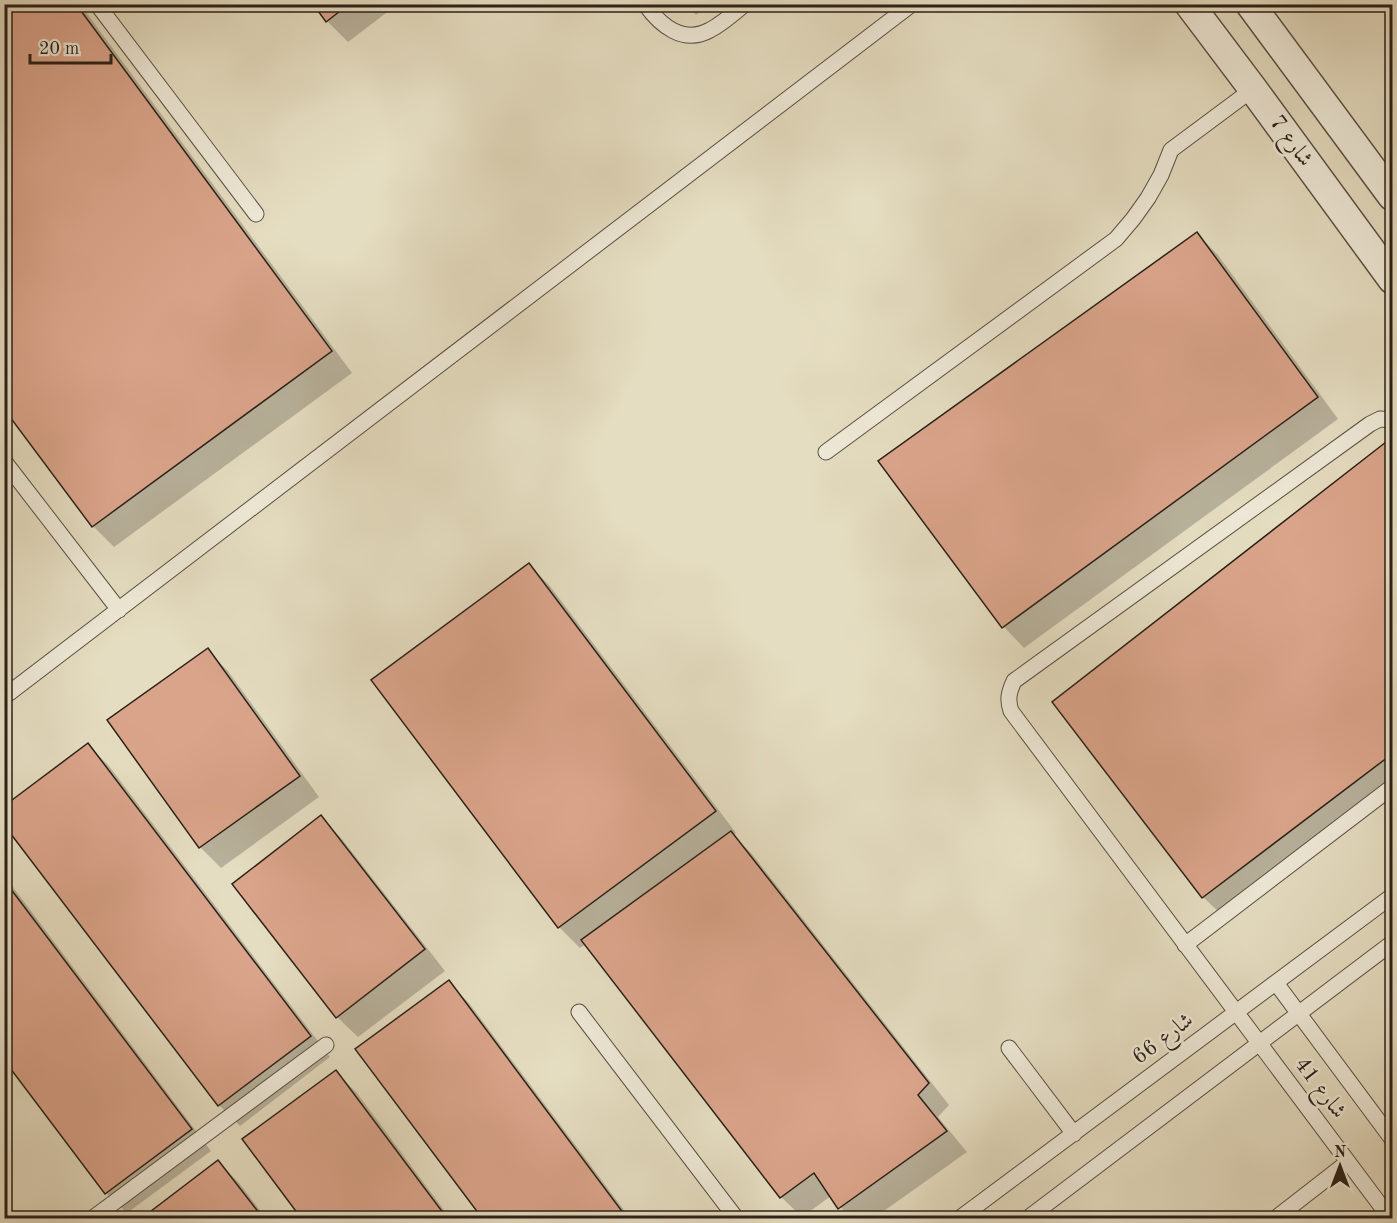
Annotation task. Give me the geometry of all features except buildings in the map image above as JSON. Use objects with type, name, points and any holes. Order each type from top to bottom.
[{"type":"street","name":"شارع 7","points":[[1189,4],[1392,279]]},
{"type":"street","points":[[1250,4],[1392,196]]},
{"type":"lane","points":[[97,4],[256,214]]},
{"type":"lane","points":[[645,4],[657,21],[672,32],[690,35],[709,31],[745,4]]},
{"type":"lane","points":[[4,697],[912,4]]},
{"type":"lane","points":[[826,452],[1116,239],[1148,198],[1171,150],[1253,89]]},
{"type":"lane","name":"شارع 41","points":[[1390,1218],[1011,711],[1008,701],[1014,681],[1370,424],[1380,419],[1392,420]]},
{"type":"lane","points":[[4,461],[119,610]]},
{"type":"lane","points":[[1185,945],[1392,787]]},
{"type":"lane","name":"شارع 66","points":[[960,1218],[1392,896]]},
{"type":"lane","points":[[1028,1218],[1392,943]]},
{"type":"lane","name":"شارع 41","points":[[1276,983],[1392,1139]]},
{"type":"lane","points":[[579,1012],[736,1218]]},
{"type":"lane","points":[[93,1218],[326,1045]]},
{"type":"lane","points":[[1009,1048],[1074,1134]]},
{"type":"lane","points":[[1276,1218],[1348,1162]]}]
